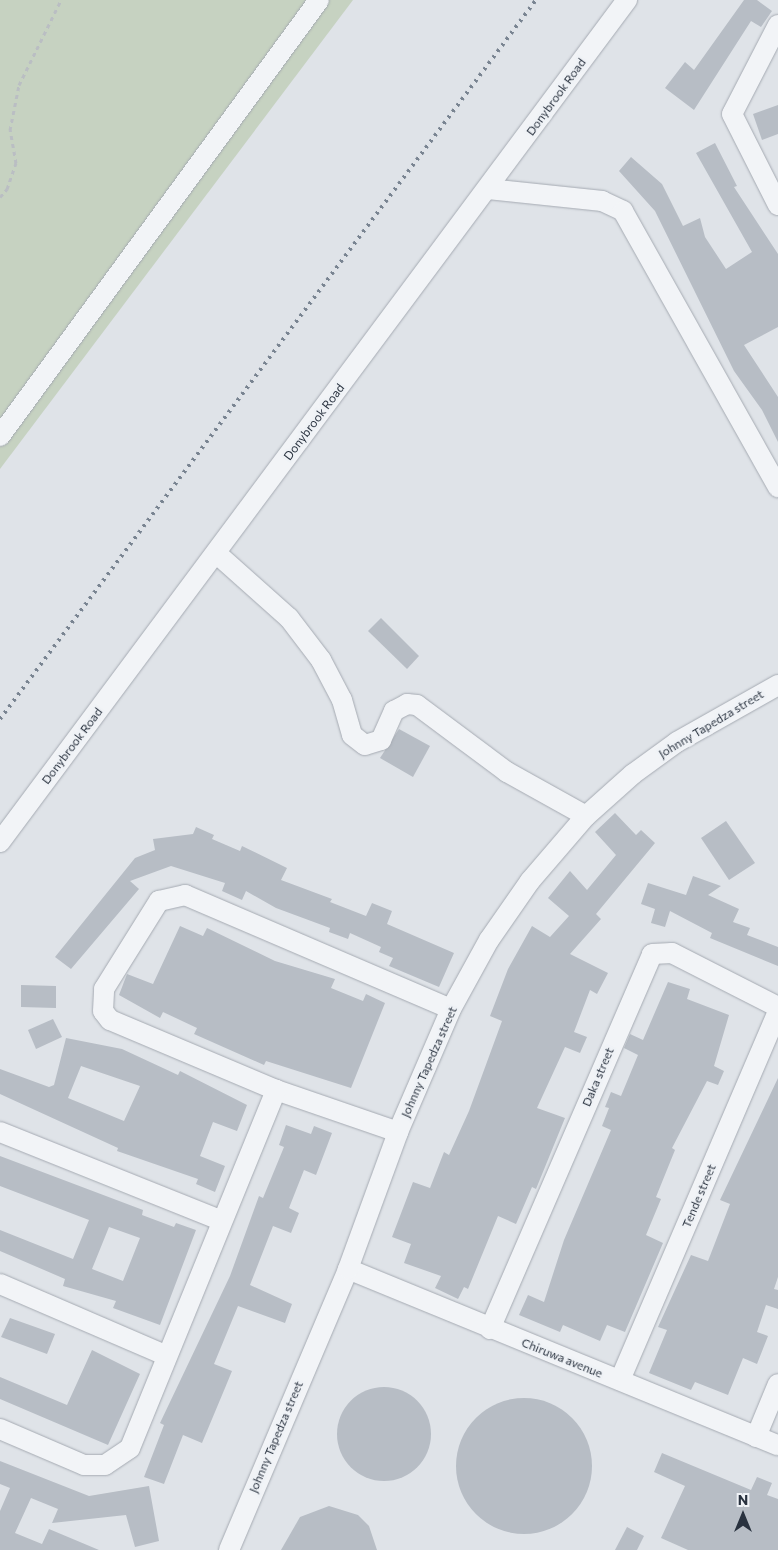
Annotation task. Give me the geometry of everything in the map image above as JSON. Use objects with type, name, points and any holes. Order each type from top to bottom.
[{"type":"street","points":[[0,436],[319,0]]},
{"type":"street","name":"Donybrook Road","points":[[0,842],[627,0]]},
{"type":"street","points":[[778,24],[732,114],[778,205]]},
{"type":"street","points":[[488,189],[602,201],[623,211],[778,487]]},
{"type":"street","points":[[216,553],[289,618],[321,660],[342,700],[352,735],[364,745],[381,740],[394,711],[407,704],[417,705],[507,772],[586,816]]},
{"type":"street","name":"Johnny Tapedza street","points":[[229,1550],[348,1269],[398,1132],[452,1010],[489,940],[520,896],[586,816],[677,742],[778,685]]},
{"type":"street","points":[[398,1132],[276,1090],[110,1020],[103,1011],[104,989],[165,897],[185,895],[452,1010]]},
{"type":"street","name":"Daka street","points":[[490,1329],[652,954],[672,953],[778,1007]]},
{"type":"street","name":"Tende street","points":[[620,1380],[778,1011]]},
{"type":"street","points":[[0,1429],[84,1465],[118,1460],[130,1448],[165,1355],[220,1220],[276,1090]]},
{"type":"street","points":[[0,1132],[220,1220]]},
{"type":"street","name":"Chiruwa avenue","points":[[348,1269],[490,1329],[778,1445]]},
{"type":"street","points":[[0,1284],[165,1355]]},
{"type":"street","points":[[756,1437],[778,1384]]},
{"type":"path","points":[[0,197],[16,163],[10,130],[19,85],[61,0]]},
{"type":"green space","points":[[0,0],[353,0],[0,469]]},
{"type":"building","points":[[744,0],[757,0],[772,11],[761,27],[751,21],[694,110],[665,88],[685,62],[694,70]]},
{"type":"building","points":[[778,105],[778,134],[762,140],[753,114]]},
{"type":"building","points":[[715,143],[737,186],[734,187],[778,254],[778,327],[744,345],[778,397],[778,442],[762,410],[734,371],[655,211],[619,171],[631,157],[662,184],[683,226],[700,218],[705,237],[726,269],[752,252],[696,153]]},
{"type":"building","points":[[381,618],[419,656],[407,669],[368,631]]},
{"type":"building","points":[[399,729],[430,746],[413,777],[380,758]]},
{"type":"building","points":[[615,813],[636,835],[641,830],[655,843],[596,914],[601,919],[570,954],[608,973],[597,994],[590,990],[574,1032],[587,1037],[580,1053],[565,1047],[537,1108],[565,1118],[536,1189],[532,1187],[516,1224],[498,1216],[468,1289],[464,1287],[458,1299],[435,1288],[441,1276],[404,1263],[411,1244],[392,1237],[413,1182],[430,1188],[444,1152],[449,1155],[469,1111],[502,1021],[490,1016],[508,969],[532,926],[550,937],[569,916],[548,898],[570,871],[587,890],[616,855],[595,832]]},
{"type":"building","points":[[726,821],[755,863],[729,880],[701,838]]},
{"type":"building","points":[[196,827],[214,835],[212,839],[240,851],[242,846],[287,868],[281,880],[332,899],[330,902],[366,916],[372,903],[392,911],[387,924],[454,953],[439,987],[389,966],[393,958],[379,952],[381,947],[350,933],[348,939],[329,932],[330,928],[276,908],[246,891],[242,900],[222,891],[225,883],[171,866],[130,881],[139,889],[71,969],[55,957],[135,858],[155,850],[153,839],[193,834]]},
{"type":"building","points":[[693,876],[721,886],[708,895],[739,909],[733,922],[750,928],[747,935],[778,947],[778,966],[710,938],[712,933],[670,911],[665,927],[651,923],[655,909],[641,904],[648,883],[686,895]]},
{"type":"building","points":[[180,926],[203,936],[207,928],[275,961],[335,979],[331,988],[363,1001],[366,994],[385,1003],[351,1088],[266,1061],[264,1065],[194,1034],[197,1028],[163,1012],[160,1018],[119,995],[127,974],[153,984]]},
{"type":"building","points":[[668,982],[690,989],[687,999],[729,1015],[714,1066],[724,1071],[718,1085],[707,1081],[672,1148],[675,1150],[656,1197],[661,1199],[646,1235],[663,1243],[625,1332],[607,1325],[600,1341],[563,1325],[560,1332],[519,1315],[528,1295],[544,1302],[564,1240],[611,1130],[602,1126],[609,1108],[605,1107],[611,1092],[621,1096],[638,1055],[624,1048],[630,1034],[643,1040]]},
{"type":"building","points":[[21,985],[56,986],[56,1008],[21,1007]]},
{"type":"building","points":[[53,1019],[62,1037],[36,1049],[28,1030]]},
{"type":"building","points":[[66,1038],[122,1049],[178,1075],[180,1071],[247,1105],[237,1131],[213,1122],[200,1156],[225,1166],[215,1192],[196,1184],[198,1179],[117,1151],[118,1148],[0,1094],[0,1069],[49,1087],[54,1085]],"holes":[[[81,1066],[140,1086],[124,1121],[68,1098]]]},
{"type":"building","points":[[778,1078],[778,1277],[774,1289],[778,1290],[778,1309],[766,1305],[757,1332],[768,1336],[757,1364],[743,1358],[728,1395],[695,1382],[691,1390],[649,1373],[667,1330],[658,1327],[691,1255],[708,1261],[730,1204],[720,1200]]},
{"type":"building","points":[[286,1125],[311,1134],[314,1126],[332,1133],[316,1175],[304,1170],[289,1208],[299,1213],[291,1233],[273,1226],[250,1285],[292,1304],[285,1323],[238,1306],[214,1364],[232,1371],[202,1443],[183,1435],[164,1484],[144,1477],[164,1425],[160,1423],[230,1276],[259,1196],[263,1198],[284,1147],[279,1145]]},
{"type":"building","points":[[0,1156],[143,1210],[142,1215],[174,1227],[176,1223],[196,1230],[160,1325],[113,1308],[116,1301],[63,1286],[65,1279],[0,1251],[0,1230],[73,1259],[89,1220],[0,1186]],"holes":[[[109,1227],[140,1238],[123,1281],[92,1269]]]},
{"type":"building","points":[[10,1318],[55,1334],[47,1354],[1,1337]]},
{"type":"building","points":[[92,1350],[140,1374],[108,1445],[0,1399],[0,1377],[67,1405]]},
{"type":"building","points":[[384,1387],[402,1390],[417,1401],[428,1416],[431,1434],[428,1452],[417,1467],[402,1478],[384,1481],[366,1478],[351,1467],[340,1452],[337,1434],[340,1416],[351,1401],[366,1390]]},
{"type":"building","points":[[524,1398],[550,1403],[572,1418],[587,1440],[592,1466],[587,1492],[572,1514],[550,1529],[524,1534],[498,1529],[476,1514],[461,1492],[456,1466],[461,1440],[476,1418],[498,1403]]},
{"type":"building","points":[[662,1453],[751,1490],[757,1477],[772,1483],[767,1495],[778,1499],[778,1550],[688,1550],[661,1538],[685,1486],[654,1472]]},
{"type":"building","points":[[0,1461],[89,1496],[149,1486],[159,1541],[135,1547],[126,1515],[52,1523],[58,1509],[31,1498],[15,1533],[42,1544],[49,1529],[99,1550],[0,1550],[0,1511],[10,1488],[0,1484]]},
{"type":"building","points":[[329,1506],[358,1515],[369,1526],[377,1550],[281,1550],[300,1517]]},
{"type":"building","points":[[627,1527],[644,1536],[637,1550],[615,1550]]},
{"type":"railway","points":[[0,719],[536,0]]}]
